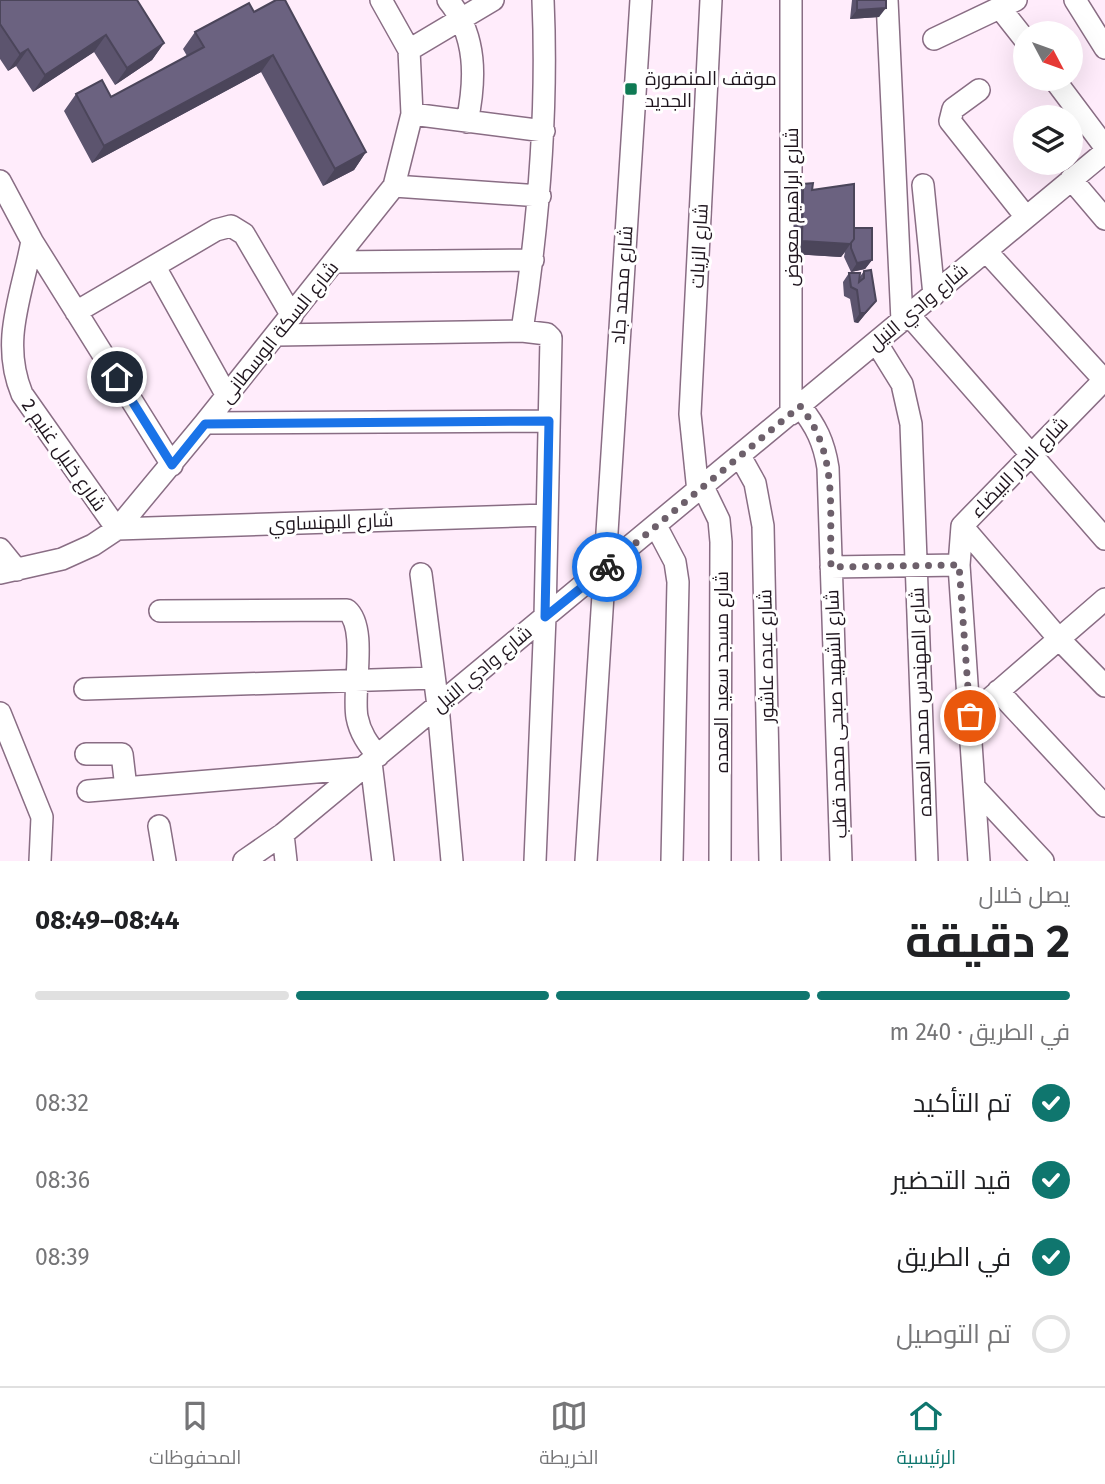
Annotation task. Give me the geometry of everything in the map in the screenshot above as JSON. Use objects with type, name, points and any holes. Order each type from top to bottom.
[{"type":"street","name":"شارع السكة الوسطانى","points":[[8,572],[62,559],[93,545],[117,529],[172,465],[394,186],[412,114],[409,50],[381,0]]},
{"type":"street","points":[[448,0],[462,18],[472,58],[473,94],[467,122]]},
{"type":"street","points":[[409,50],[493,0]]},
{"type":"street","points":[[522,331],[540,196],[544,131],[543,0]]},
{"type":"street","name":"شارع محمد جاد","points":[[586,861],[642,0]]},
{"type":"street","name":"شارع الزيات","points":[[700,489],[690,414],[710,0]]},
{"type":"street","name":"شارع ابراهيم معوض","points":[[791,0],[795,410]]},
{"type":"street","points":[[887,0],[905,318],[1031,454],[1105,539]]},
{"type":"street","points":[[1075,0],[1105,48]]},
{"type":"street","points":[[934,39],[1008,4],[1016,21]]},
{"type":"street","points":[[979,90],[953,109],[950,121],[1026,217]]},
{"type":"street","points":[[1063,91],[1105,150]]},
{"type":"street","points":[[412,114],[544,131]]},
{"type":"street","name":"شارع وادي النيل","points":[[244,861],[283,834],[371,762],[1105,150]]},
{"type":"street","points":[[1071,179],[1105,219]]},
{"type":"street","points":[[0,181],[32,241],[172,465]]},
{"type":"street","points":[[923,185],[934,295]]},
{"type":"street","points":[[394,186],[540,196]]},
{"type":"street","points":[[76,312],[223,227],[239,228],[292,316]]},
{"type":"street","name":"شارع خليل غنيم 2","points":[[32,241],[8,341],[13,377],[22,394],[117,529]]},
{"type":"street","points":[[986,251],[1105,380]]},
{"type":"street","points":[[335,262],[533,260]]},
{"type":"street","points":[[155,267],[227,396]]},
{"type":"street","points":[[277,334],[522,331],[549,335],[545,617],[535,861]]},
{"type":"street","name":"شارع المهندس محمد العمده","points":[[876,342],[893,366],[908,403],[927,861]]},
{"type":"street","name":"شارع الدار البيضاء","points":[[979,861],[959,565],[962,526],[1105,380]]},
{"type":"street","name":"شارع الشهيد صبحى محمد قطب","points":[[795,410],[816,426],[825,446],[841,861]]},
{"type":"street","points":[[205,424],[549,421]]},
{"type":"street","name":"شارع عبده عاشور","points":[[740,456],[755,483],[763,526],[769,861]]},
{"type":"street","name":"شارع مسجد سعيد العمده","points":[[700,489],[719,520],[721,542],[720,861]]},
{"type":"street","name":"شارع البهنساوي","points":[[117,529],[545,515]]},
{"type":"street","points":[[656,526],[675,562],[678,582],[672,861]]},
{"type":"street","points":[[962,526],[1059,639],[1105,686]]},
{"type":"street","points":[[0,549],[8,572]]},
{"type":"street","points":[[831,567],[959,565]]},
{"type":"street","points":[[421,574],[438,706],[452,861]]},
{"type":"street","points":[[970,716],[1105,598]]},
{"type":"street","points":[[160,611],[347,610],[357,622],[357,714],[371,762],[383,861]]},
{"type":"street","points":[[85,689],[434,678]]},
{"type":"street","points":[[998,691],[1105,806]]},
{"type":"street","points":[[0,713],[42,817],[40,861]]},
{"type":"street","points":[[86,754],[122,754],[126,788]]},
{"type":"street","points":[[88,791],[371,762]]},
{"type":"street","points":[[974,788],[1043,861]]},
{"type":"street","points":[[159,826],[165,861]]},
{"type":"street","points":[[283,834],[286,861]]},
{"type":"building","points":[[0,0],[137,0],[164,43],[127,68],[106,35],[45,75],[28,49],[20,54],[0,24]]},
{"type":"building","points":[[276,0],[285,0],[366,152],[335,169],[273,55],[104,146],[76,94],[102,80],[111,97],[204,47],[195,32],[249,3],[254,12]]},
{"type":"building","points":[[857,0],[886,0],[886,8],[857,10]]},
{"type":"building","points":[[813,183],[812,190],[854,184],[854,239],[850,244],[802,241],[803,184]]},
{"type":"building","points":[[854,228],[872,228],[872,260],[857,263],[851,248]]},
{"type":"building","points":[[871,270],[876,301],[865,313],[860,313],[857,290],[851,287],[849,273],[860,273],[859,282],[864,278],[864,271]]},
{"type":"way so far","points":[[607,567],[800,406],[816,426],[825,446],[831,567],[959,565],[970,716]]},
{"type":"place","name":"موقف المنصورة الجديد","points":[[631,89]]},
{"type":"route","points":[[117,377],[172,465],[205,424],[549,421],[545,617],[607,567]]}]
